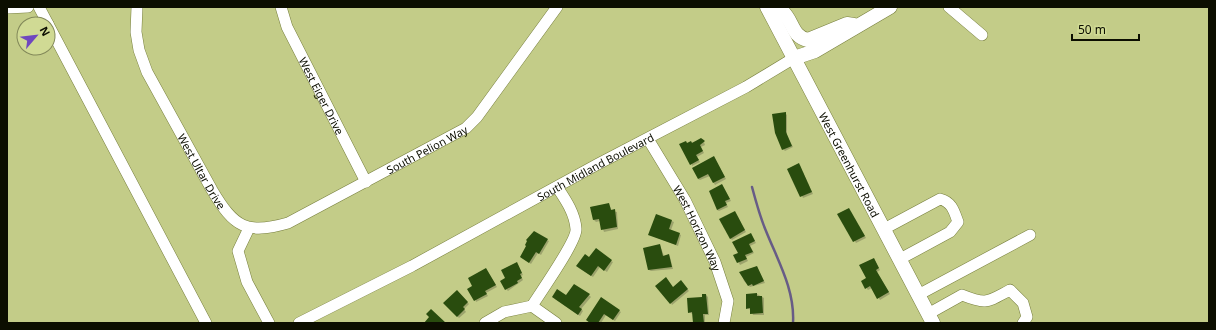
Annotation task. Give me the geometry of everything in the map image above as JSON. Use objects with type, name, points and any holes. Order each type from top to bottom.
[{"type":"main road","name":"West Greenhurst Road","points":[[767,7],[931,318]]},
{"type":"main road","points":[[775,7],[784,13],[796,33],[801,38],[808,40],[847,24],[860,26]]},
{"type":"main road","name":"South Midland Boulevard","points":[[794,58],[815,51],[860,26],[890,7]]},
{"type":"street","points":[[7,8],[28,7]]},
{"type":"street","points":[[39,7],[44,16]]},
{"type":"street","name":"West Ultar Drive","points":[[137,7],[136,32],[138,50],[147,72],[223,209],[232,219],[249,228]]},
{"type":"street","name":"West Eiger Drive","points":[[281,7],[287,27],[366,182]]},
{"type":"street","name":"South Pelion Way","points":[[249,228],[267,229],[288,223],[466,128],[477,117],[557,7]]},
{"type":"street","points":[[949,7],[982,35]]},
{"type":"street","points":[[56,39],[206,323]]},
{"type":"street","name":"South Midland Boulevard","points":[[299,323],[412,266],[746,87],[794,58]]},
{"type":"street","name":"West Horizon Way","points":[[648,139],[686,200],[715,262],[728,301],[724,323]]},
{"type":"street","points":[[485,323],[504,312],[532,306],[570,248],[577,230],[572,213],[557,187]]},
{"type":"street","points":[[884,230],[940,199],[947,200],[952,206],[958,222],[950,232],[900,259]]},
{"type":"street","points":[[249,228],[238,251],[247,282],[269,323]]},
{"type":"street","points":[[918,295],[1030,235]]},
{"type":"street","points":[[931,318],[962,295],[981,302],[987,302],[1010,290],[1023,302],[1028,317],[1023,323]]},
{"type":"street","points":[[532,306],[556,323]]},
{"type":"building","points":[[786,112],[786,132],[792,146],[782,150],[775,133],[772,114]]},
{"type":"building","points":[[701,138],[705,141],[700,145],[703,151],[696,155],[699,160],[690,165],[679,144],[686,141],[687,143],[691,141],[692,143]]},
{"type":"building","points":[[714,156],[725,177],[713,183],[708,174],[698,179],[692,168]]},
{"type":"building","points":[[799,163],[812,192],[800,197],[787,169]]},
{"type":"building","points":[[722,184],[730,199],[725,201],[727,205],[717,210],[709,191]]},
{"type":"building","points":[[609,203],[611,210],[615,209],[617,227],[601,230],[599,219],[593,220],[590,207]]},
{"type":"building","points":[[849,208],[865,236],[853,242],[837,214]]},
{"type":"building","points":[[735,211],[745,230],[730,239],[719,219]]},
{"type":"building","points":[[656,214],[672,220],[669,229],[680,233],[676,245],[648,235]]},
{"type":"building","points":[[534,231],[548,239],[539,254],[536,252],[529,263],[520,257],[526,246],[526,240]]},
{"type":"building","points":[[751,233],[755,241],[749,244],[753,252],[745,255],[747,259],[737,263],[733,255],[738,253],[732,242]]},
{"type":"building","points":[[660,244],[663,256],[669,254],[672,267],[648,270],[643,248]]},
{"type":"building","points":[[596,248],[612,260],[604,271],[598,266],[591,276],[576,266],[585,254],[589,257]]},
{"type":"building","points":[[874,258],[879,268],[876,270],[889,292],[877,299],[870,286],[865,289],[861,281],[866,278],[859,265]]},
{"type":"building","points":[[517,262],[522,273],[520,274],[522,278],[517,281],[518,283],[505,290],[500,281],[505,278],[501,270]]},
{"type":"building","points":[[757,266],[764,281],[753,286],[752,284],[748,286],[739,272]]},
{"type":"building","points":[[486,268],[496,285],[485,291],[487,294],[474,301],[467,289],[472,286],[468,278]]},
{"type":"building","points":[[666,277],[673,287],[681,280],[688,289],[670,304],[655,286]]},
{"type":"building","points":[[574,284],[590,294],[579,307],[582,309],[578,315],[552,297],[557,289],[566,295]]},
{"type":"building","points":[[457,290],[468,302],[463,307],[465,309],[457,317],[443,303]]},
{"type":"building","points":[[757,293],[757,296],[762,296],[763,313],[750,314],[750,308],[746,309],[746,294]]},
{"type":"building","points":[[702,294],[706,294],[708,314],[703,314],[704,323],[693,323],[692,312],[688,313],[687,298],[702,297]]},
{"type":"building","points":[[601,297],[620,310],[613,320],[604,314],[598,323],[590,323],[586,320]]},
{"type":"building","points":[[431,309],[446,323],[424,323],[429,317],[426,314]]},
{"type":"waterway","points":[[752,187],[762,220],[785,276],[791,299],[793,323]]}]
